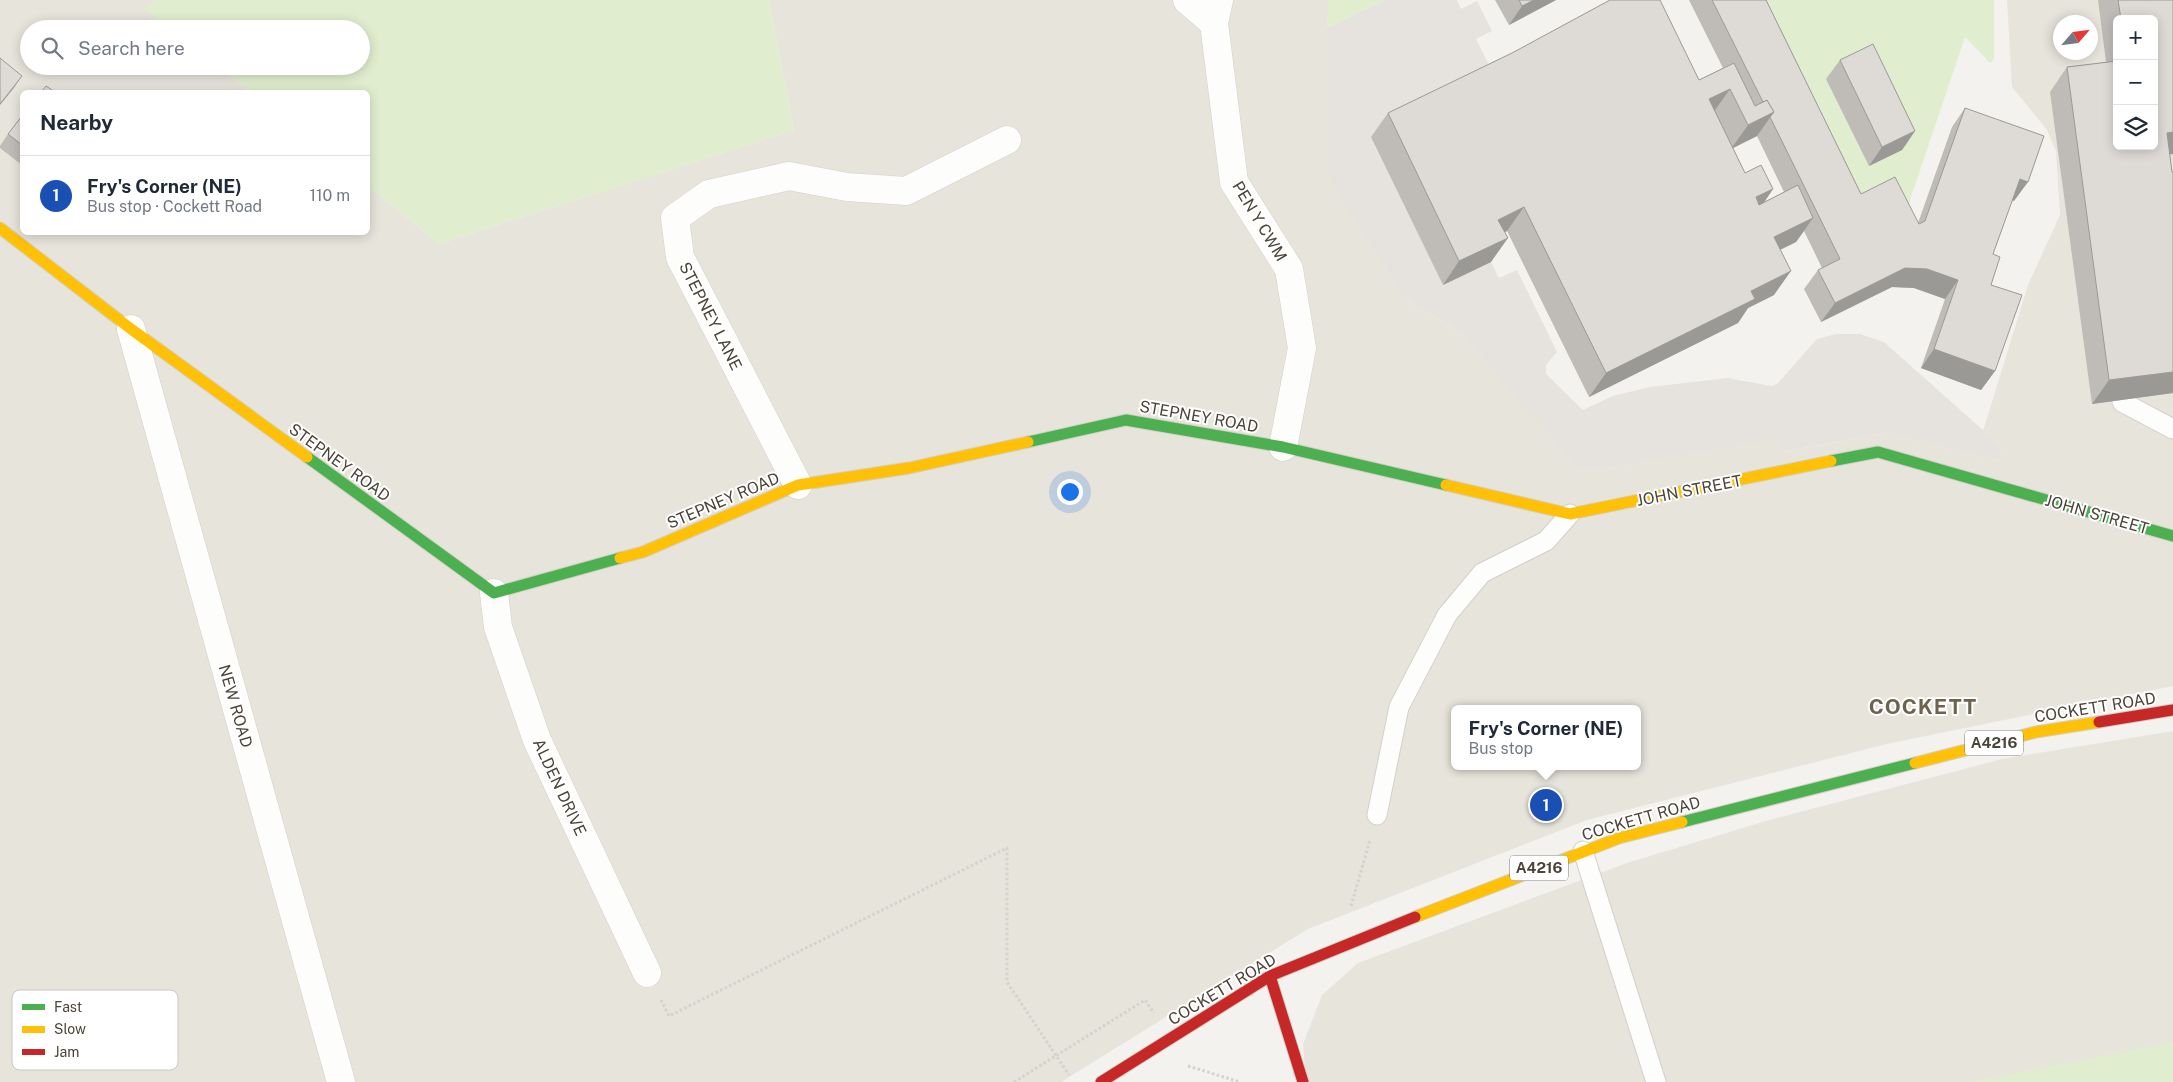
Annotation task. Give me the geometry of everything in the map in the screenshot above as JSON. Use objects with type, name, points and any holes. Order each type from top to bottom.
[{"type":"street","name":"PEN Y CWM","points":[[1186,0],[1217,12],[1234,182],[1289,269],[1302,348],[1283,447]]},
{"type":"street","name":"STEPNEY LANE","points":[[798,485],[680,257],[675,218],[709,194],[789,176],[847,187],[906,191],[1007,140]]},
{"type":"street","name":"STEPNEY ROAD","points":[[0,228],[131,329],[494,593],[643,552],[798,485],[909,468],[1126,420],[1283,447],[1570,514]]},
{"type":"street","name":"NEW ROAD","points":[[131,329],[342,1082]]},
{"type":"street","name":"JOHN STREET","points":[[1570,514],[1878,452],[2173,536]]},
{"type":"street","name":"ALDEN DRIVE","points":[[494,593],[498,626],[538,740],[647,973]]},
{"type":"street","name":"COCKETT ROAD","points":[[1101,1082],[1270,976],[1340,946],[1619,838],[2036,732],[2173,710]]},
{"type":"street","points":[[1270,976],[1303,1082]]},
{"type":"lane","points":[[2122,402],[2173,428]]},
{"type":"lane","points":[[1377,816],[1399,707],[1447,615],[1482,573],[1546,541],[1570,514]]},
{"type":"lane","points":[[1583,851],[1656,1082]]},
{"type":"path","points":[[1340,946],[1377,816]]},
{"type":"path","points":[[647,973],[669,1016],[1007,848],[1007,982],[1073,1082]]},
{"type":"shaded area","points":[[0,0],[157,0],[145,9],[159,20],[20,20],[20,75],[228,75],[247,90],[20,90],[20,235],[370,235],[370,188],[439,244],[794,130],[769,0],[1329,0],[1327,28],[1406,300],[1461,333],[1577,467],[1600,470],[1779,437],[1782,452],[1886,433],[1999,461],[2002,447],[1983,431],[2028,285],[2060,215],[2056,151],[2047,130],[2012,87],[2007,0],[2173,0],[2173,686],[1891,743],[1587,820],[1308,929],[1061,1082],[0,1082]]},
{"type":"shaded area","points":[[1385,0],[1457,0],[1461,9],[1477,1],[1492,31],[1476,39],[1495,77],[1491,262],[1499,278],[1517,270],[1557,352],[1546,365],[1546,374],[1583,410],[1613,396],[1650,387],[1728,378],[1771,386],[1777,384],[1817,339],[1836,334],[1860,334],[1884,342],[2002,447],[1999,461],[1886,433],[1781,452],[1779,438],[1600,470],[1577,468],[1461,333],[1406,300],[1328,177],[1327,28]]},
{"type":"shaded area","points":[[2173,731],[2173,1082],[1306,1082],[1303,1044],[1322,995],[1358,963],[1627,863],[1769,820],[2002,759]]},
{"type":"green space","points":[[157,0],[769,0],[794,130],[439,244],[370,188],[370,90],[247,90],[228,75],[370,75],[370,20],[158,20],[144,9]]},
{"type":"green space","points":[[1329,0],[1385,0],[1327,28]]},
{"type":"green space","points":[[1743,0],[1994,0],[1994,59],[1990,63],[1965,37],[1903,221],[1848,212]]},
{"type":"green space","points":[[2173,1042],[2173,1082],[1970,1082]]},
{"type":"building","points":[[1519,0],[1534,0],[1522,6]]},
{"type":"building","points":[[1610,0],[1660,0],[1699,80],[1734,63],[1755,106],[1767,100],[1774,112],[1748,125],[1730,89],[1709,99],[1745,173],[1761,165],[1773,189],[1756,197],[1759,205],[1798,185],[1813,218],[1774,237],[1791,271],[1751,291],[1755,299],[1606,373],[1524,207],[1498,220],[1508,238],[1459,261],[1388,113],[1512,53]]},
{"type":"building","points":[[1712,0],[1766,0],[1861,194],[1895,177],[1919,224],[1925,221],[1965,108],[2044,136],[2028,182],[2020,179],[1993,254],[2000,257],[1991,285],[2022,295],[1995,371],[1934,349],[1958,280],[1927,269],[1905,268],[1835,303],[1818,270],[1840,259],[1770,117],[1774,112],[1767,100],[1763,102]]},
{"type":"building","points":[[2118,0],[2173,0],[2173,132],[2167,133],[2173,172],[2173,372],[2109,380],[2067,67],[2113,61],[2113,150],[2158,150],[2158,15],[2120,15]]},
{"type":"building","points":[[1873,44],[1915,131],[1882,147],[1840,60]]},
{"type":"building","points":[[0,58],[22,76],[0,104]]},
{"type":"building","points":[[46,86],[52,90],[43,90]]},
{"type":"building","points":[[20,119],[20,143],[8,134]]},
{"type":"traffic: fast","points":[[1028,442],[1126,420],[1283,447],[1446,485]]},
{"type":"traffic: fast","points":[[1831,461],[1878,452],[2173,536]]},
{"type":"traffic: fast","points":[[307,457],[494,593],[620,558]]},
{"type":"traffic: fast","points":[[1682,822],[1915,763]]},
{"type":"traffic: slow","points":[[0,228],[131,329],[307,457]]},
{"type":"traffic: slow","points":[[620,558],[643,552],[798,485],[909,468],[1028,442]]},
{"type":"traffic: slow","points":[[1446,485],[1570,514],[1831,461]]},
{"type":"traffic: slow","points":[[1915,763],[2036,732],[2099,722]]},
{"type":"traffic: slow","points":[[1415,917],[1619,838],[1682,822]]},
{"type":"traffic: jam","points":[[2099,722],[2173,710]]},
{"type":"traffic: jam","points":[[1101,1082],[1270,976],[1415,917]]},
{"type":"traffic: jam","points":[[1270,976],[1303,1082]]},
{"type":"place","name":"Fry's Corner (NE)","points":[[1546,805]]},
{"type":"district","name":"COCKETT","points":[[1923,707]]}]
